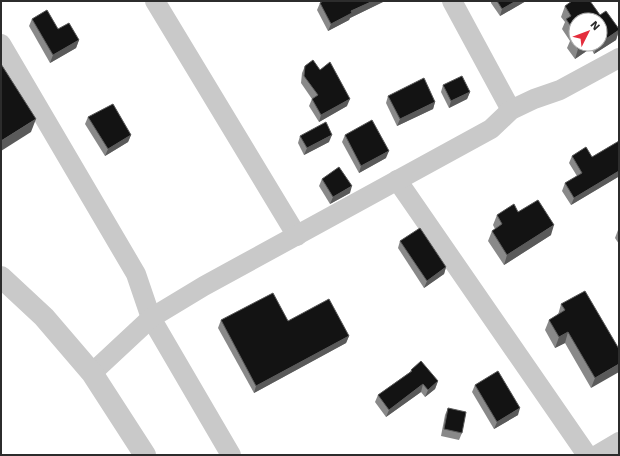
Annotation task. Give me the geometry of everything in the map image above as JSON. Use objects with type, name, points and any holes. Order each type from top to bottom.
[{"type":"street","points":[[155,1],[296,236]]},
{"type":"street","points":[[452,1],[511,110]]},
{"type":"street","points":[[1,44],[136,274],[151,318],[231,455]]},
{"type":"street","points":[[92,373],[151,318],[204,286],[491,129],[511,110],[534,99],[560,90],[619,58]]},
{"type":"street","points":[[397,180],[587,455]]},
{"type":"street","points":[[1,277],[44,317],[92,373],[145,455]]},
{"type":"street","points":[[597,455],[619,442]]},
{"type":"building","points":[[323,1],[373,1],[351,11],[352,13],[331,24],[320,3]]},
{"type":"building","points":[[497,1],[516,1],[502,9]]},
{"type":"building","points":[[572,1],[590,1],[598,12],[569,12],[565,6]]},
{"type":"building","points":[[47,10],[58,29],[69,23],[79,40],[53,55],[32,19]]},
{"type":"building","points":[[608,14],[619,29],[608,38]]},
{"type":"building","points":[[313,60],[320,70],[330,62],[350,99],[321,115],[312,99],[318,95],[304,76],[305,66]]},
{"type":"building","points":[[1,64],[36,119],[1,141]]},
{"type":"building","points":[[462,76],[470,92],[451,101],[443,85]]},
{"type":"building","points":[[424,78],[435,102],[400,119],[388,96]]},
{"type":"building","points":[[113,104],[131,135],[108,149],[88,117]]},
{"type":"building","points":[[372,120],[389,151],[361,166],[345,135]]},
{"type":"building","points":[[326,122],[332,135],[307,148],[300,136]]},
{"type":"building","points":[[619,141],[619,171],[574,198],[565,183],[582,173],[572,156],[586,147],[592,157]]},
{"type":"building","points":[[339,167],[352,186],[333,197],[322,179]]},
{"type":"building","points":[[538,200],[554,225],[507,255],[492,231],[502,224],[497,215],[514,204],[518,212]]},
{"type":"building","points":[[420,228],[446,267],[427,281],[400,241]]},
{"type":"building","points":[[585,291],[619,349],[619,364],[595,378],[568,332],[559,337],[549,320],[565,310],[561,304]]},
{"type":"building","points":[[273,293],[288,321],[329,299],[349,336],[256,386],[221,320]]},
{"type":"building","points":[[421,361],[438,381],[428,390],[423,384],[389,410],[378,395],[412,371],[411,370]]},
{"type":"building","points":[[498,371],[520,408],[497,422],[475,385]]},
{"type":"building","points":[[448,408],[466,412],[462,433],[444,429]]}]
